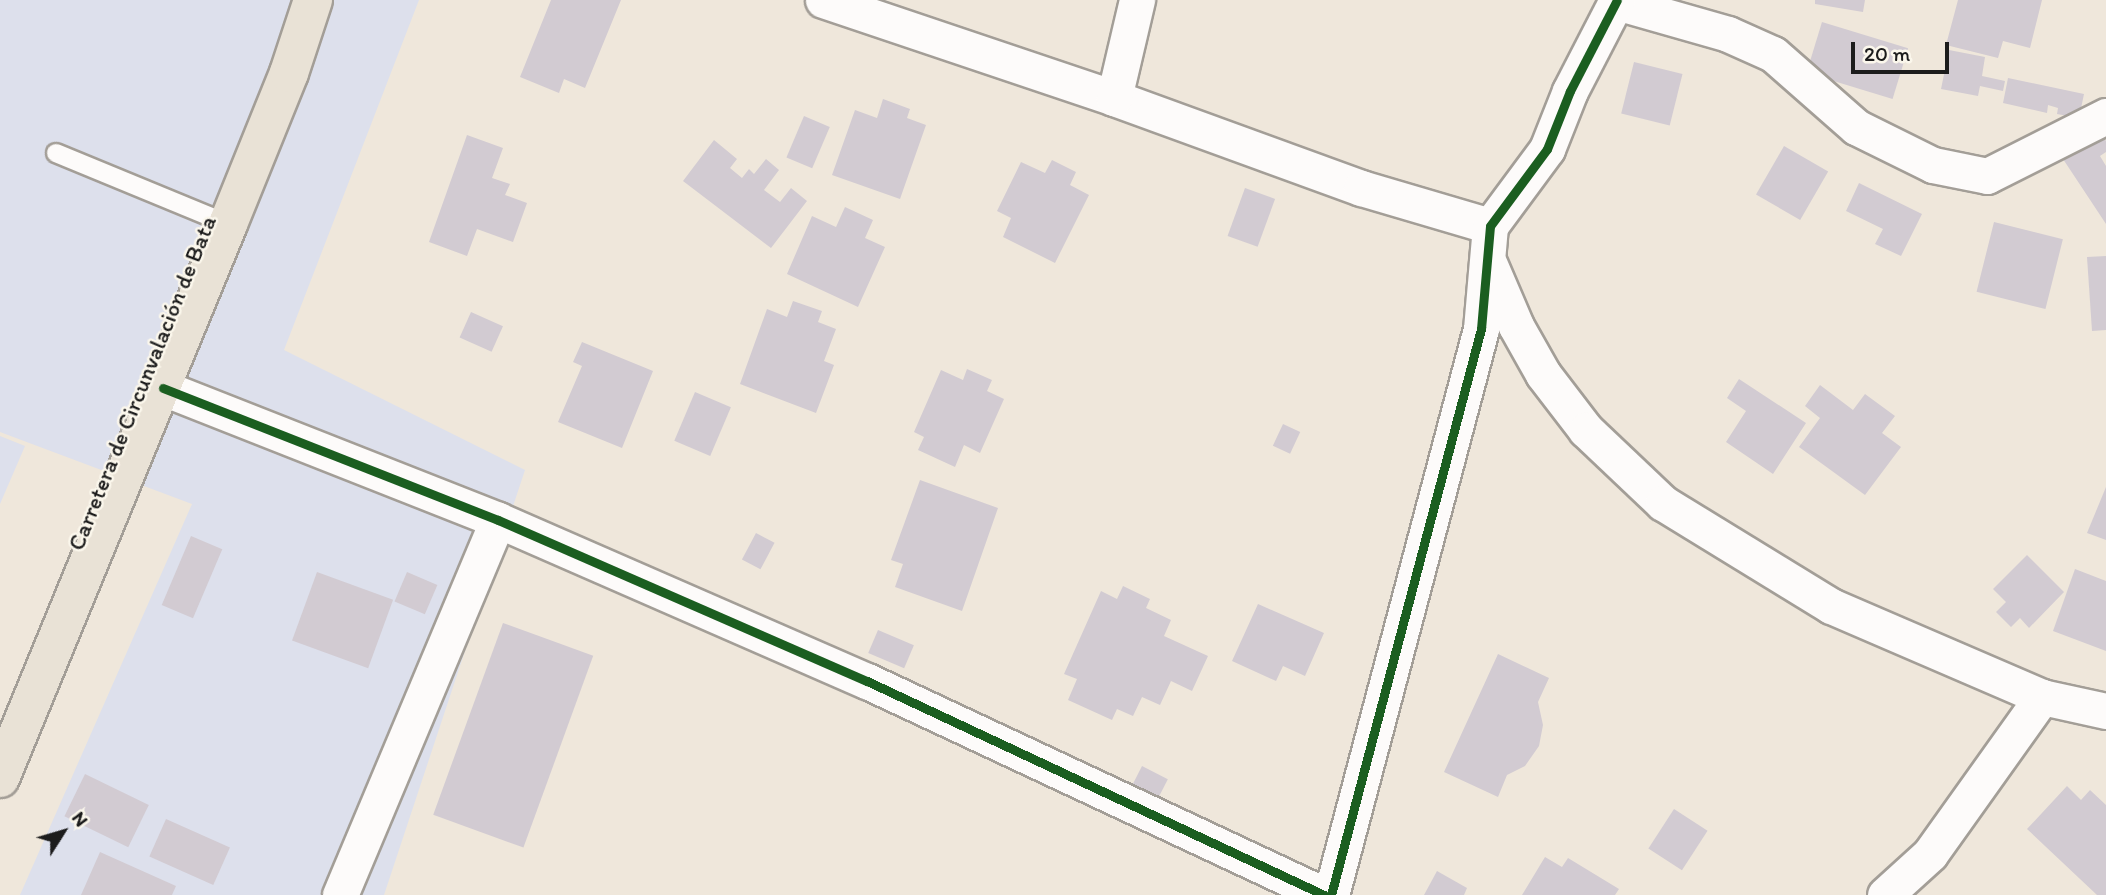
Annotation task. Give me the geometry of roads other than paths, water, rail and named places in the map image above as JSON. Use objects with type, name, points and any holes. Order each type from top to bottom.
[{"type":"main road","name":"Carretera de Circunvalación de Bata","points":[[0,778],[163,388],[289,73],[313,0]]},
{"type":"street","points":[[823,0],[1114,98],[1361,188],[1489,242],[1516,326],[1543,374],[1586,430],[1663,503],[1831,606],[2042,697],[2106,711]]},
{"type":"street","points":[[1114,98],[1138,0]]},
{"type":"street","points":[[1331,895],[1481,329],[1489,242],[1547,149],[1570,91],[1617,1],[1728,34],[1773,54],[1856,127],[1933,165],[1987,176],[2106,116]]},
{"type":"street","points":[[163,388],[498,520],[867,681],[1324,895]]},
{"type":"street","points":[[340,895],[498,520]]},
{"type":"street","points":[[1885,895],[1930,854],[2042,697]]},
{"type":"lane","points":[[56,153],[228,224]]}]
